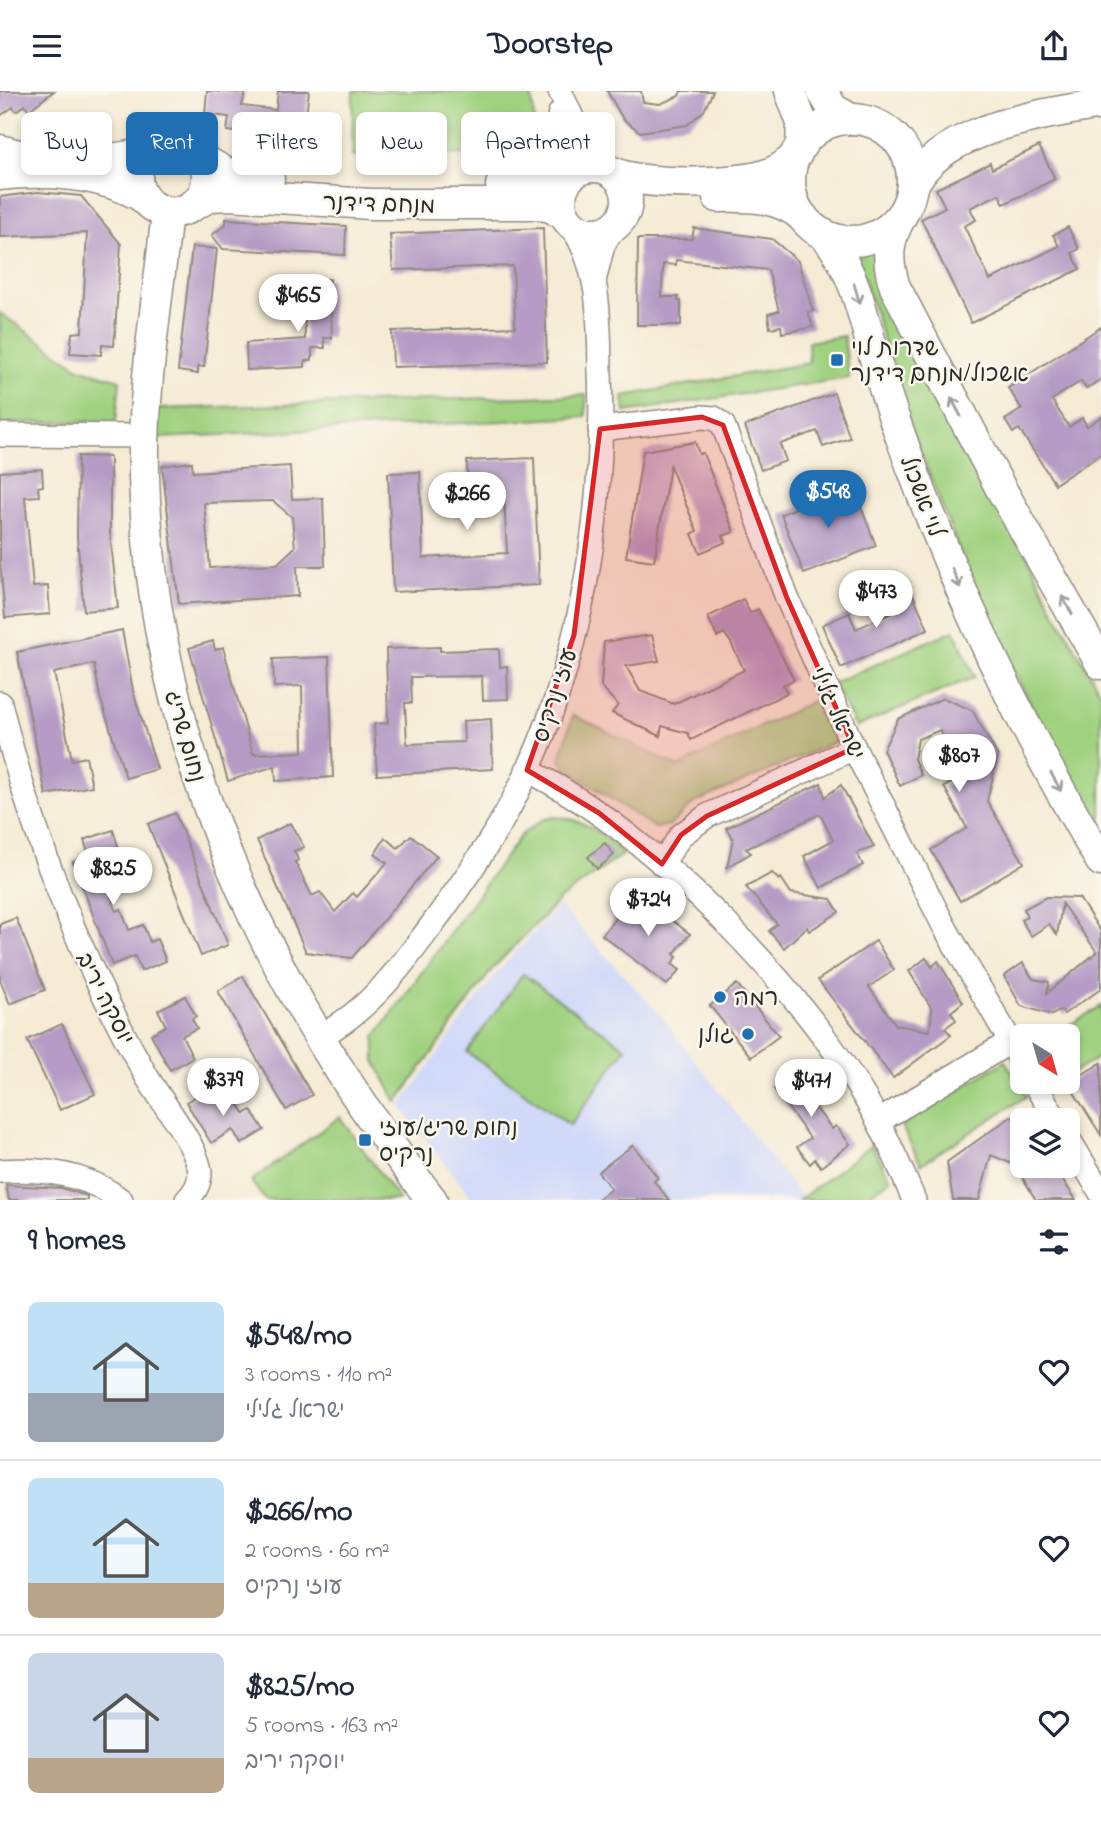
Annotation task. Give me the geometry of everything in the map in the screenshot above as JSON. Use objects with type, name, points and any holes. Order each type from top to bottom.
[{"type":"street","points":[[790,91],[802,123],[799,150],[791,171],[791,190],[814,226]]},
{"type":"street","points":[[822,91],[833,109],[851,119]]},
{"type":"street","points":[[499,185],[524,180],[546,165],[559,142],[561,99]]},
{"type":"street","points":[[1101,104],[1024,120],[966,139],[930,161],[891,233],[888,251],[895,287],[984,459],[1101,664]]},
{"type":"street","points":[[615,172],[650,183],[747,179],[780,168],[823,126],[851,119],[869,121],[894,136],[923,142],[966,139]]},
{"type":"street","points":[[571,175],[561,195],[567,220],[589,233],[618,223],[640,206],[656,201],[727,197],[775,201],[791,207],[814,226],[843,240],[871,238],[888,228],[907,201],[909,160],[894,136]]},
{"type":"street","points":[[0,150],[30,156],[101,160],[126,158]]},
{"type":"street","name":"מנחם דידנר","points":[[218,169],[239,177],[383,185],[544,184],[571,175]]},
{"type":"street","points":[[615,174],[621,179],[627,194],[618,223]]},
{"type":"street","points":[[0,175],[98,178],[122,185],[168,205],[202,197],[208,181],[207,175]]},
{"type":"street","points":[[137,175],[139,188],[168,205]]},
{"type":"street","name":"מנחם דידנר","points":[[168,205],[225,195],[362,204],[535,204],[551,207],[567,220]]},
{"type":"street","name":"נחום שריג","points":[[168,205],[145,436],[148,547],[157,617],[188,752],[234,877],[267,945],[319,1037],[390,1144],[432,1200]]},
{"type":"street","name":"עוזי נרקיס","points":[[319,1037],[356,1014],[398,971],[462,884],[500,824],[527,770],[555,699],[574,635],[594,519],[600,429],[599,329],[595,277],[583,244],[567,220]]},
{"type":"street","name":"עוזי נרקיס","points":[[595,277],[603,245],[618,223]]},
{"type":"street","name":"לוי אשכול","points":[[814,226],[840,254],[853,280],[892,411],[965,599],[1024,723],[1101,861]]},
{"type":"street","name":"ישראל גלילי","points":[[600,429],[702,417],[714,418],[723,425],[774,567],[854,748],[915,871],[1010,1042]]},
{"type":"street","points":[[0,435],[145,436]]},
{"type":"street","name":"יוסקה יריב","points":[[0,703],[31,816],[81,949],[112,1015],[197,1158],[200,1178],[187,1200]]},
{"type":"street","points":[[662,864],[673,845],[701,819],[854,748]]},
{"type":"street","points":[[527,770],[557,785],[599,813],[662,864],[711,909],[771,973],[829,1044],[878,1121],[915,1200]]},
{"type":"street","points":[[878,1121],[1010,1042]]},
{"type":"street","points":[[1080,1158],[1101,1193]]},
{"type":"street","points":[[0,1171],[30,1170],[75,1177],[121,1200]]},
{"type":"highlighted area","points":[[702,417],[723,425],[787,598],[854,748],[707,816],[681,835],[662,864],[599,813],[527,770],[574,635],[600,429]]},
{"type":"shaded area","points":[[559,905],[657,1011],[801,1197],[797,1200],[473,1200],[400,1106],[493,977]]},
{"type":"green space","points":[[353,91],[531,91],[533,112],[461,112],[461,154],[447,154],[447,112],[356,112],[356,156],[352,156]]},
{"type":"green space","points":[[879,250],[1051,605],[1101,693],[1101,833],[990,628],[910,425],[857,256]]},
{"type":"green space","points":[[0,313],[79,368],[120,380],[116,421],[0,423]]},
{"type":"green space","points":[[844,336],[849,378],[625,412],[623,396],[809,363],[808,342]]},
{"type":"green space","points":[[586,395],[586,417],[158,438],[157,409]]},
{"type":"green space","points":[[954,630],[975,677],[856,727],[833,683]]},
{"type":"green space","points":[[817,699],[837,741],[694,803],[670,825],[655,828],[567,769],[560,760],[573,715],[678,767]]},
{"type":"green space","points":[[553,817],[583,823],[623,854],[560,899],[494,967],[397,1102],[375,1061],[375,1037],[521,835],[542,820]]},
{"type":"green space","points":[[523,974],[626,1048],[570,1125],[467,1052]]},
{"type":"green space","points":[[1101,1006],[1101,1056],[1080,1069],[1080,1024],[1071,1024]]},
{"type":"green space","points":[[1005,1061],[1010,1069],[1010,1094],[1027,1096],[921,1164],[901,1125]]},
{"type":"green space","points":[[340,1117],[399,1200],[265,1200],[251,1181]]},
{"type":"green space","points":[[871,1145],[891,1179],[862,1200],[799,1200]]},
{"type":"building","points":[[0,91],[54,91],[29,110],[25,105],[16,111],[13,107],[0,116]]},
{"type":"building","points":[[207,91],[245,93],[242,106],[276,110],[278,91],[309,91],[306,112],[232,112],[232,132],[227,131],[229,117],[218,116],[218,112],[205,112]]},
{"type":"building","points":[[607,91],[641,91],[643,102],[660,104],[679,96],[681,91],[713,91],[704,111],[687,125],[640,132],[623,119]]},
{"type":"building","points":[[1039,146],[1055,179],[1004,204],[999,194],[970,208],[976,220],[964,226],[990,280],[1059,246],[1053,235],[1068,227],[1079,249],[1072,253],[1080,269],[971,323],[921,219],[945,207],[936,189],[990,163],[992,169]]},
{"type":"building","points":[[38,192],[81,196],[121,244],[114,346],[102,345],[101,355],[70,353],[72,333],[82,332],[87,233],[0,237],[0,197]]},
{"type":"building","points":[[226,219],[346,226],[345,255],[223,249],[212,235],[226,224]]},
{"type":"building","points":[[543,228],[547,362],[393,367],[392,331],[515,327],[513,266],[393,270],[390,234]]},
{"type":"building","points":[[694,228],[772,239],[798,261],[813,311],[808,312],[813,327],[782,333],[781,326],[770,328],[768,314],[779,311],[768,270],[676,260],[676,265],[663,264],[662,297],[678,297],[678,301],[681,301],[681,325],[637,325],[638,239],[692,239]]},
{"type":"building","points":[[192,247],[217,249],[204,367],[198,366],[198,374],[178,371]]},
{"type":"building","points":[[330,279],[332,338],[324,338],[325,348],[312,348],[312,360],[305,361],[305,367],[247,370],[246,343],[305,339],[304,281]]},
{"type":"building","points":[[1101,327],[1101,379],[1086,389],[1081,381],[1052,400],[1069,427],[1082,418],[1087,426],[1101,417],[1101,454],[1055,484],[1019,429],[1013,433],[1005,420],[1022,409],[1008,388]]},
{"type":"building","points":[[834,393],[850,438],[823,447],[817,431],[780,444],[786,461],[761,470],[745,426]]},
{"type":"building","points":[[695,442],[699,454],[703,453],[734,532],[723,536],[726,542],[700,553],[692,534],[697,531],[670,466],[654,561],[626,557],[643,451]]},
{"type":"building","points":[[78,456],[110,457],[110,533],[118,608],[84,611],[77,537]]},
{"type":"building","points":[[534,458],[539,585],[393,592],[388,473],[420,472],[423,558],[507,553],[504,495],[468,497],[467,461]]},
{"type":"building","points":[[192,462],[193,472],[290,466],[292,499],[323,498],[325,566],[297,566],[298,596],[179,604],[162,466]],"holes":[[[273,501],[292,517],[295,547],[277,564],[210,568],[204,503]]]},
{"type":"building","points":[[42,469],[43,486],[38,487],[39,496],[25,497],[33,587],[48,586],[50,614],[5,618],[0,562],[0,472]]},
{"type":"building","points":[[853,486],[876,546],[804,574],[781,514]]},
{"type":"building","points":[[909,586],[928,629],[841,668],[822,625],[849,613],[856,629],[892,613],[885,597]]},
{"type":"building","points":[[743,599],[750,613],[758,609],[794,680],[783,685],[787,693],[691,740],[688,733],[662,726],[660,736],[612,713],[618,705],[601,687],[604,642],[652,635],[659,661],[626,666],[640,691],[674,704],[744,670],[731,643],[724,633],[717,637],[708,617]]},
{"type":"building","points":[[122,630],[133,691],[157,769],[126,778],[100,697],[94,664],[54,673],[72,760],[86,757],[92,786],[46,795],[17,652]]},
{"type":"building","points":[[213,641],[215,650],[223,647],[253,754],[303,752],[302,686],[274,687],[273,659],[329,657],[333,777],[276,781],[275,766],[228,781],[189,648]]},
{"type":"building","points":[[440,647],[440,651],[499,649],[500,667],[507,666],[508,699],[483,700],[482,676],[411,677],[412,703],[405,703],[407,744],[464,742],[463,721],[491,719],[493,769],[377,775],[374,724],[388,723],[386,649]]},
{"type":"building","points":[[943,698],[972,710],[998,756],[987,801],[1024,863],[960,901],[931,850],[967,828],[944,787],[963,776],[940,730],[918,739],[914,759],[921,775],[900,786],[883,750],[898,719]]},
{"type":"building","points":[[821,783],[825,797],[841,785],[874,847],[857,853],[863,865],[821,888],[804,856],[833,840],[820,814],[746,849],[751,853],[727,867],[733,839],[726,828]]},
{"type":"building","points":[[175,813],[228,945],[201,956],[148,824]]},
{"type":"building","points":[[290,823],[304,847],[294,851],[298,860],[295,862],[312,896],[320,892],[335,912],[353,893],[357,897],[387,863],[375,854],[385,838],[398,848],[411,835],[437,856],[352,958],[306,952],[257,840]]},
{"type":"building","points":[[113,830],[120,852],[115,854],[119,864],[102,870],[116,911],[121,909],[129,930],[143,925],[150,942],[157,939],[166,961],[141,971],[135,956],[112,965],[73,862],[89,856],[84,840]]},
{"type":"building","points":[[605,843],[614,855],[597,869],[588,857]]},
{"type":"building","points":[[772,873],[779,880],[781,878],[791,893],[831,899],[839,912],[809,931],[807,927],[784,948],[769,931],[777,924],[746,887]]},
{"type":"building","points":[[636,893],[690,934],[674,954],[677,957],[672,964],[680,970],[667,985],[602,935]]},
{"type":"building","points":[[1046,897],[1079,898],[1101,932],[1101,989],[1064,1014],[1061,1010],[1052,1015],[1021,1006],[1004,976],[1023,963],[1033,979],[1049,982],[1047,993],[1097,952],[1062,904],[1057,935],[1049,924],[1031,936],[1021,920],[1027,917],[1024,909]]},
{"type":"building","points":[[16,918],[45,990],[10,1004],[0,980],[0,924]]},
{"type":"building","points":[[876,941],[894,970],[869,987],[896,1025],[930,1031],[932,1009],[909,971],[926,958],[932,967],[938,961],[963,1002],[951,1012],[956,1020],[945,1028],[951,1035],[893,1078],[818,980]]},
{"type":"building","points":[[243,976],[312,1095],[286,1110],[218,991]]},
{"type":"building","points":[[737,984],[779,1036],[751,1057],[710,1006]]},
{"type":"building","points":[[185,996],[196,1016],[192,1019],[197,1028],[182,1036],[193,1057],[170,1070],[151,1034],[166,1026],[158,1010]]},
{"type":"building","points":[[62,1024],[95,1094],[60,1110],[27,1040]]},
{"type":"building","points":[[1101,1063],[1101,1135],[1075,1094],[1080,1094],[1080,1076]]},
{"type":"building","points":[[803,1068],[823,1095],[812,1103],[832,1129],[836,1126],[850,1144],[821,1167],[815,1159],[810,1164],[797,1147],[810,1138],[774,1089]]},
{"type":"building","points":[[211,1087],[223,1106],[235,1099],[245,1114],[251,1110],[264,1130],[241,1144],[233,1130],[211,1143],[186,1102]]},
{"type":"building","points":[[1010,1117],[1010,1163],[991,1155],[979,1200],[953,1200],[947,1162]]},
{"type":"building","points":[[633,1145],[658,1178],[654,1181],[669,1200],[597,1200],[611,1189],[598,1172]]},
{"type":"building","points":[[1023,1178],[1062,1178],[1076,1200],[1036,1200]]},
{"type":"building","points":[[6,1185],[61,1188],[87,1196],[87,1200],[9,1200]]},
{"type":"place","name":"שדרות לוי אשכול/מנחם דידנר","points":[[837,360]]},
{"type":"place","name":"רמה","points":[[720,997]]},
{"type":"place","name":"גולן","points":[[748,1034]]},
{"type":"place","name":"נחום שריג/עוזי נרקיס","points":[[365,1140]]}]
